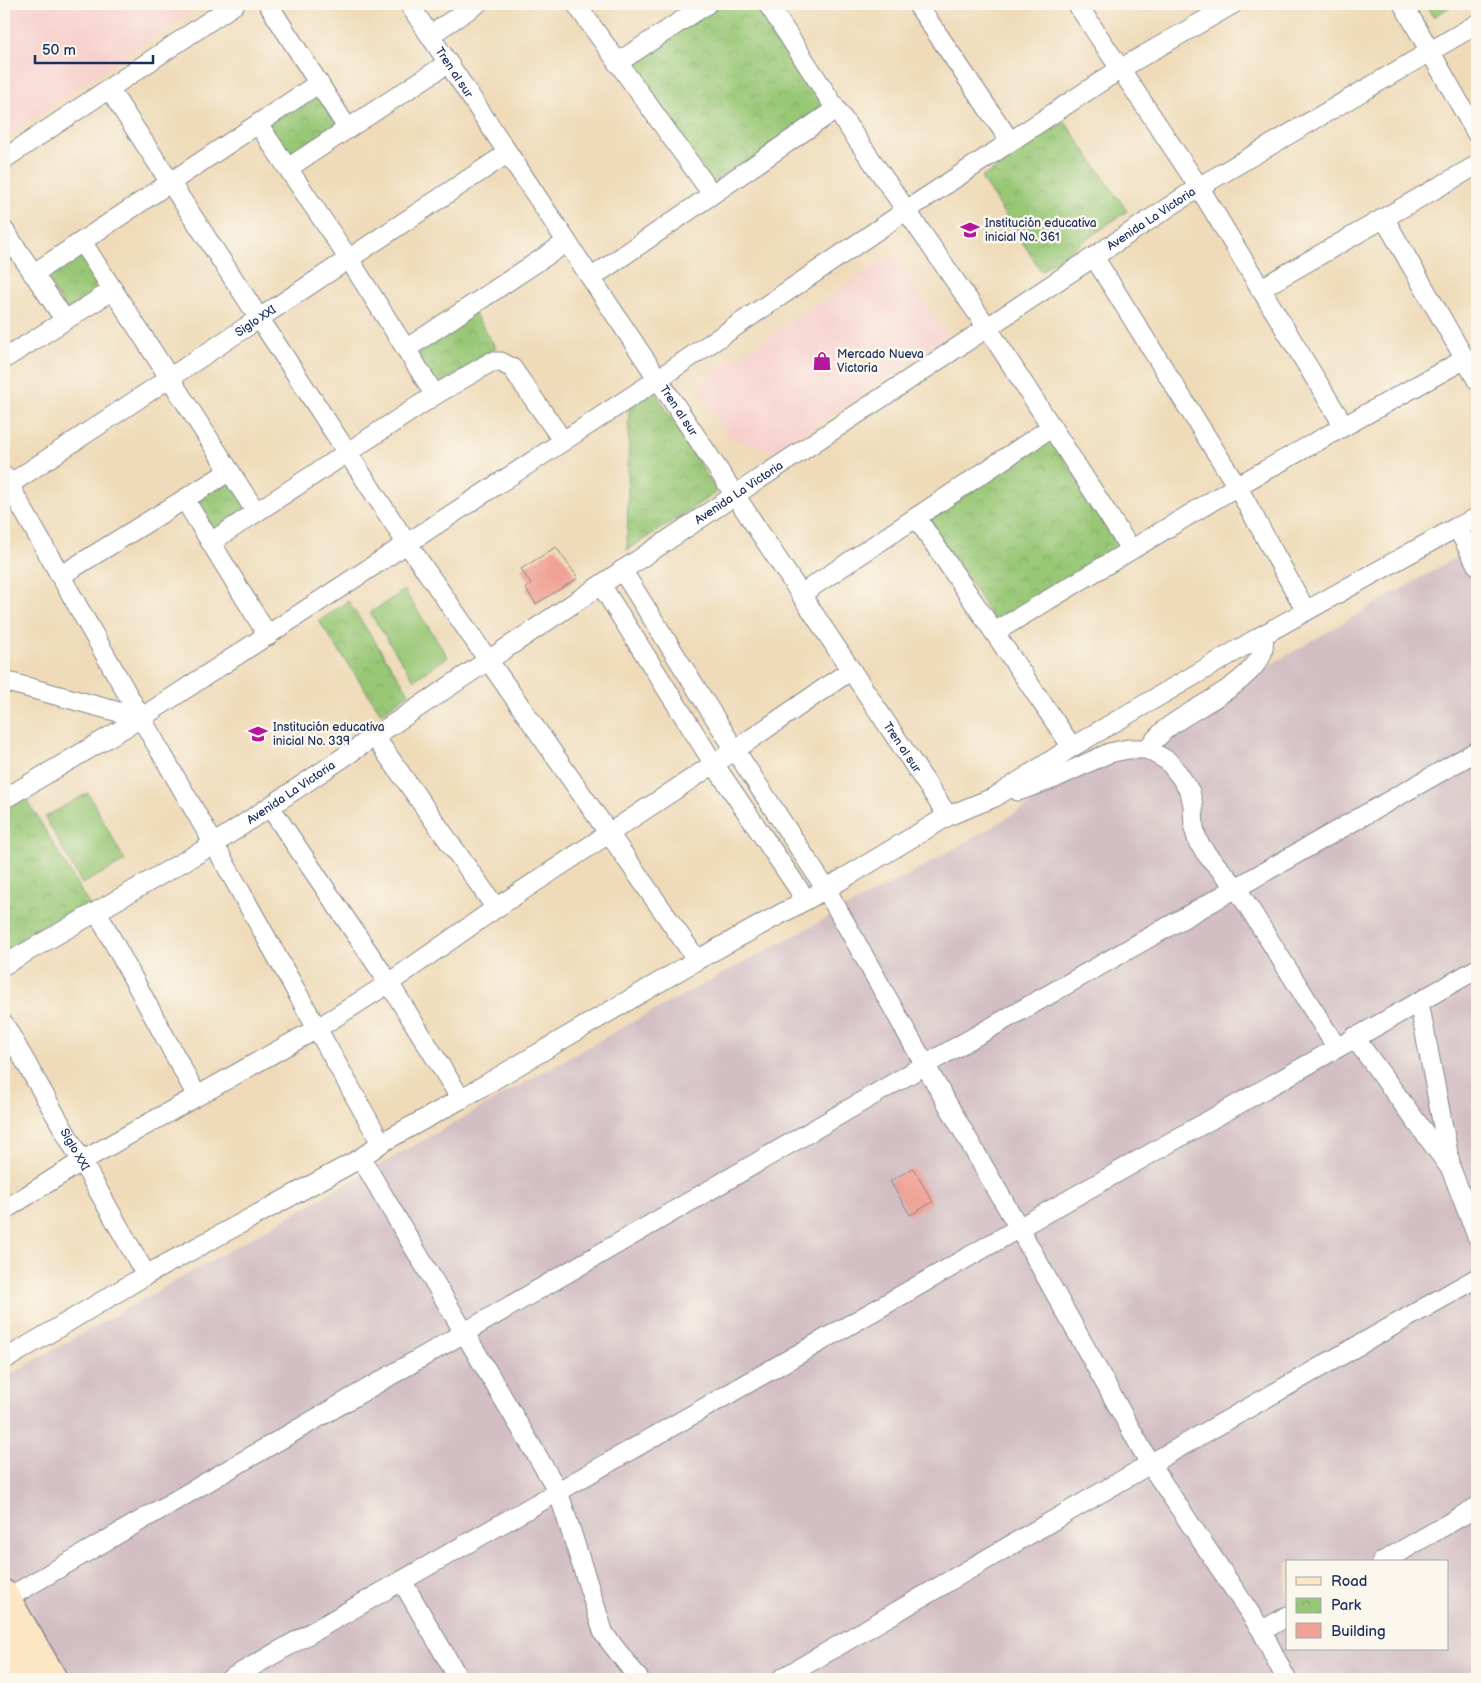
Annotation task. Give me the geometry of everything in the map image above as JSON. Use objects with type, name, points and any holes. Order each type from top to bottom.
[{"type":"street","points":[[4,159],[235,4]]},
{"type":"street","points":[[268,4],[348,129]]},
{"type":"street","name":"Tren al sur","points":[[409,4],[948,816]]},
{"type":"street","points":[[430,35],[476,4]]},
{"type":"street","points":[[576,4],[712,194]]},
{"type":"street","points":[[617,62],[707,4]]},
{"type":"street","points":[[768,4],[836,109],[987,327],[1131,550]]},
{"type":"street","points":[[917,4],[1010,141]]},
{"type":"street","points":[[1077,4],[1199,187],[1344,426]]},
{"type":"street","points":[[4,799],[141,718],[268,636],[406,542],[658,379],[907,210],[1120,69],[1233,4]]},
{"type":"street","points":[[1403,4],[1477,134]]},
{"type":"street","name":"Avenida La Victoria","points":[[4,965],[214,844],[622,570],[1199,187],[1477,24]]},
{"type":"street","points":[[288,168],[448,63]]},
{"type":"street","points":[[33,274],[319,83]]},
{"type":"street","points":[[108,89],[406,542],[697,960]]},
{"type":"street","points":[[590,278],[836,109]]},
{"type":"street","points":[[258,124],[348,259],[435,395]]},
{"type":"street","name":"Siglo XXI","points":[[5,483],[170,379],[508,153]]},
{"type":"street","points":[[1260,288],[1477,165]]},
{"type":"street","points":[[1384,218],[1477,380]]},
{"type":"street","points":[[4,230],[65,320]]},
{"type":"street","points":[[82,242],[256,512]]},
{"type":"street","points":[[406,349],[567,242]]},
{"type":"street","points":[[1094,256],[1238,486],[1306,611]]},
{"type":"street","points":[[4,359],[112,290]]},
{"type":"street","points":[[995,632],[1238,486],[1465,359]]},
{"type":"street","points":[[211,542],[435,395],[491,362],[501,362],[512,368],[563,441]]},
{"type":"street","points":[[801,594],[1052,427]]},
{"type":"street","points":[[60,576],[230,471]]},
{"type":"street","points":[[5,483],[214,844],[381,1143]]},
{"type":"street","points":[[185,500],[268,636]]},
{"type":"street","points":[[916,517],[1072,747]]},
{"type":"street","points":[[995,797],[1072,747],[1263,635],[1457,527],[1477,518]]},
{"type":"street","points":[[1457,527],[1477,565]]},
{"type":"street","points":[[622,570],[735,750],[826,889],[1150,1464],[1262,1631],[1286,1679]]},
{"type":"street","points":[[601,585],[714,764],[806,900]]},
{"type":"street","points":[[1146,750],[1169,726],[1235,683],[1248,672],[1260,657],[1264,646],[1263,635]]},
{"type":"street","points":[[4,1210],[82,1162],[318,1028],[389,983],[496,908],[735,750],[851,670]]},
{"type":"street","points":[[4,681],[141,718]]},
{"type":"street","points":[[374,736],[496,908]]},
{"type":"street","points":[[4,1360],[146,1275],[361,1158],[381,1143],[461,1099],[697,960],[826,889],[948,816],[995,797],[1033,786],[1109,753],[1128,749],[1146,750],[1168,761],[1180,776],[1190,792],[1193,805],[1194,828],[1198,842],[1236,887],[1337,1048]]},
{"type":"street","points":[[54,1679],[5,1597],[924,1065],[1477,751]]},
{"type":"street","points":[[270,807],[389,983],[461,1099]]},
{"type":"street","points":[[97,912],[196,1096]]},
{"type":"street","points":[[230,1679],[1477,968]]},
{"type":"street","points":[[1419,1002],[1452,1169],[1477,1236]]},
{"type":"street","name":"Siglo XXI","points":[[4,1024],[146,1275]]},
{"type":"street","points":[[1354,1037],[1452,1169]]},
{"type":"street","points":[[361,1158],[558,1491],[604,1634],[639,1679]]},
{"type":"street","points":[[781,1679],[1150,1464],[1477,1278]]},
{"type":"street","points":[[1385,1560],[1477,1507]]},
{"type":"street","points":[[402,1581],[459,1679]]},
{"type":"street","points":[[1262,1631],[1286,1617]]},
{"type":"street","points":[[4,1640],[26,1679]]},
{"type":"shaded area","points":[[4,4],[203,4],[4,138]]},
{"type":"shaded area","name":"Mercado Nueva Victoria","points":[[892,254],[948,337],[776,451],[731,439],[696,385]]},
{"type":"shaded area","points":[[1477,545],[1477,1679],[71,1679],[4,1565],[4,1378],[625,1026],[919,869]]},
{"type":"green space","points":[[718,4],[758,4],[827,108],[715,185],[628,63]]},
{"type":"green space","points":[[1425,4],[1455,4],[1433,17]]},
{"type":"green space","points":[[319,91],[342,127],[291,161],[268,125]]},
{"type":"green space","points":[[1065,122],[1127,211],[1041,271],[981,178]]},
{"type":"green space","points":[[83,250],[105,287],[67,311],[44,275]]},
{"type":"green space","points":[[473,311],[496,348],[436,387],[412,351]]},
{"type":"green space","points":[[654,390],[717,492],[627,550],[629,408]]},
{"type":"green space","points":[[1051,440],[1123,549],[997,624],[929,520]]},
{"type":"green space","points":[[228,477],[251,511],[215,535],[192,501]]},
{"type":"green space","points":[[404,590],[448,657],[414,680],[370,613]]},
{"type":"green space","points":[[348,601],[409,693],[381,713],[319,621]]},
{"type":"green space","points":[[88,793],[125,861],[82,884],[45,817]]},
{"type":"green space","points":[[25,796],[91,908],[4,957],[4,808]]},
{"type":"building","points":[[556,547],[578,578],[536,604],[526,589],[531,584],[521,569]]},
{"type":"building","points":[[913,1168],[933,1202],[910,1215],[890,1181]]},
{"type":"place","name":"Institución educativa inicial No. 361","points":[[970,230]]},
{"type":"place","name":"Mercado Nueva Victoria","points":[[822,361]]},
{"type":"place","name":"Institución educativa inicial No. 339","points":[[258,734]]}]
